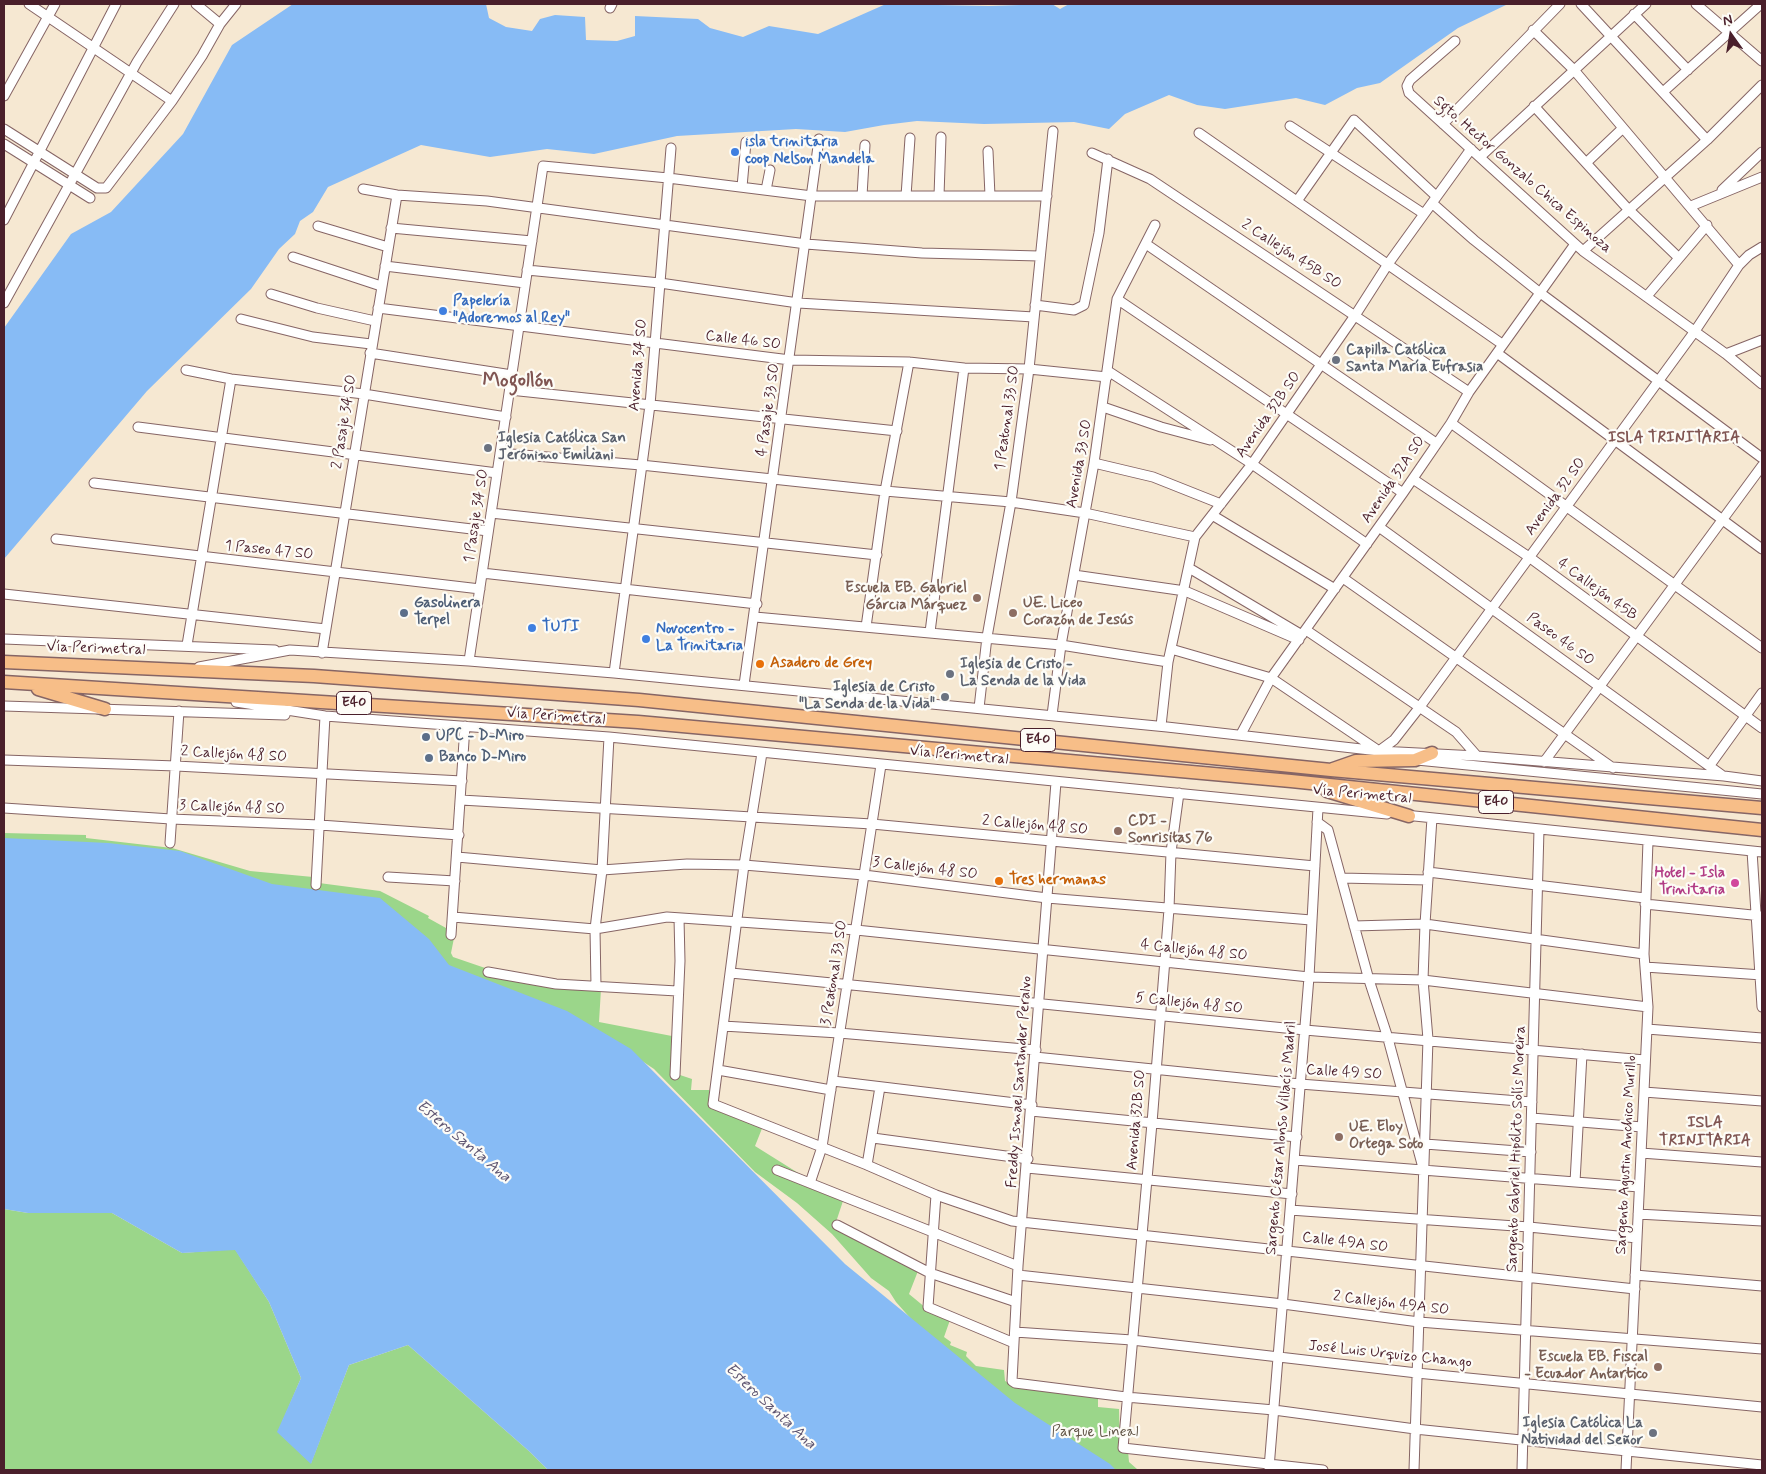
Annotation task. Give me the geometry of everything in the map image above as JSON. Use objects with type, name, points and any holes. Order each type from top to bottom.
[{"type":"highway","name":"Vía Perimetral","points":[[4,662],[314,676],[639,700],[1331,770],[1762,808]]},
{"type":"highway","name":"Vía Perimetral","points":[[10,682],[638,722],[1291,781],[1762,830]]},
{"type":"highway","points":[[10,682],[105,709]]},
{"type":"highway","points":[[638,722],[639,700]]},
{"type":"highway","points":[[1331,770],[1356,761],[1415,760],[1432,753]]},
{"type":"highway","points":[[1291,781],[1409,816]]},
{"type":"street","points":[[29,4],[172,101]]},
{"type":"street","points":[[4,96],[56,4]]},
{"type":"street","points":[[4,220],[92,47],[116,4]]},
{"type":"street","points":[[4,303],[132,73],[174,4]]},
{"type":"street","points":[[196,4],[220,24]]},
{"type":"street","points":[[4,129],[97,188],[103,189],[109,185],[172,101],[202,56],[220,24],[236,4]]},
{"type":"street","points":[[1443,124],[1560,4]]},
{"type":"street","points":[[1581,4],[1707,140]]},
{"type":"street","points":[[1480,156],[1646,4]]},
{"type":"street","points":[[1696,4],[1762,61]]},
{"type":"street","points":[[1663,92],[1761,4]]},
{"type":"street","points":[[1634,14],[1688,70]]},
{"type":"street","points":[[1533,30],[1574,70],[1739,265]]},
{"type":"street","name":"Sgto. Hector Gonzalo Chica Espinoza","points":[[1455,42],[1408,83],[1409,94],[1480,156],[1583,251],[1726,354],[1762,384]]},
{"type":"street","points":[[1583,251],[1707,140],[1762,85]]},
{"type":"street","points":[[1534,106],[1628,209],[1679,258]]},
{"type":"street","points":[[1297,201],[1354,120],[1474,240],[1540,292],[1762,458]]},
{"type":"street","points":[[1290,126],[1424,214]]},
{"type":"street","points":[[1586,163],[1623,128]]},
{"type":"street","name":"1 Peatonal 33 SO","points":[[979,708],[988,637],[1011,502],[1029,369],[1053,131]]},
{"type":"street","points":[[1199,132],[1502,344]]},
{"type":"street","points":[[939,196],[942,137]]},
{"type":"street","points":[[906,196],[910,138]]},
{"type":"street","name":"4 Pasaje 33 SO","points":[[744,685],[757,604],[819,139]]},
{"type":"street","points":[[742,188],[746,142]]},
{"type":"street","points":[[4,144],[90,198]]},
{"type":"street","points":[[862,196],[865,146]]},
{"type":"street","name":"Avenida 34 SO","points":[[614,672],[650,404],[671,148]]},
{"type":"street","name":"Avenida 32B SO","points":[[1161,726],[1168,662],[1185,591],[1195,537],[1252,464],[1323,363],[1388,264],[1471,149]]},
{"type":"street","points":[[988,151],[990,196]]},
{"type":"street","points":[[1718,193],[1762,152]]},
{"type":"street","name":"2 Callejón 45B SO","points":[[1092,153],[1150,179],[1356,314],[1469,392]]},
{"type":"street","points":[[1035,305],[1074,310],[1084,305],[1099,233],[1108,159]]},
{"type":"street","name":"1 Pasaje 34 SO","points":[[469,661],[543,166],[668,178]]},
{"type":"street","points":[[766,190],[770,170]]},
{"type":"street","points":[[1691,206],[1718,193],[1762,177]]},
{"type":"street","points":[[668,178],[812,196],[1047,196]]},
{"type":"street","points":[[363,189],[397,195],[487,201],[806,244],[922,253],[1039,256]]},
{"type":"street","name":"2 Pasaje 34 SO","points":[[322,652],[397,195]]},
{"type":"street","name":"Avenida 33 SO","points":[[1052,715],[1061,645],[1103,407],[1117,299],[1155,225]]},
{"type":"street","points":[[1646,296],[1707,225]]},
{"type":"street","points":[[318,226],[388,247]]},
{"type":"street","points":[[391,228],[532,241]]},
{"type":"street","points":[[1146,244],[1323,363],[1436,444]]},
{"type":"street","name":"Avenida 32A SO","points":[[1241,734],[1271,678],[1413,479],[1502,344],[1575,244]]},
{"type":"street","name":"Avenida 32 SO","points":[[1379,751],[1394,740],[1419,708],[1695,331],[1739,265],[1749,255],[1762,247]]},
{"type":"street","points":[[293,257],[381,286]]},
{"type":"street","points":[[385,266],[525,283]]},
{"type":"street","points":[[527,270],[660,283],[798,303],[1034,317]]},
{"type":"street","points":[[272,294],[317,308],[375,321]]},
{"type":"street","points":[[1117,299],[1403,493]]},
{"type":"street","name":"Calle 46 SO","points":[[378,308],[519,328],[790,360],[909,362],[964,368],[1029,369],[1108,374]]},
{"type":"street","points":[[241,319],[371,349],[512,374]]},
{"type":"street","points":[[1726,354],[1762,340]]},
{"type":"street","points":[[1497,353],[1762,549]]},
{"type":"street","points":[[866,627],[885,491],[909,362]]},
{"type":"street","points":[[930,632],[964,368]]},
{"type":"street","points":[[186,370],[231,379],[364,394],[506,417]]},
{"type":"street","points":[[1108,374],[1252,464],[1367,544]]},
{"type":"street","points":[[188,645],[231,379]]},
{"type":"street","points":[[510,390],[897,431]]},
{"type":"street","points":[[1103,407],[1161,427],[1218,442]]},
{"type":"street","points":[[1451,423],[1762,648]]},
{"type":"street","points":[[138,427],[497,473]]},
{"type":"street","points":[[500,453],[641,465],[885,491],[1011,502],[1085,513],[1195,537]]},
{"type":"street","points":[[1094,463],[1153,477],[1220,504]]},
{"type":"street","points":[[1544,762],[1762,466]]},
{"type":"street","name":"4 Callejón 45B","points":[[1413,479],[1529,557],[1762,728]]},
{"type":"street","points":[[94,483],[488,531]]},
{"type":"street","points":[[491,513],[634,527],[877,555]]},
{"type":"street","points":[[1212,515],[1335,589]]},
{"type":"street","name":"Paseo 46 SO","points":[[1379,527],[1724,776]]},
{"type":"street","name":"1 Paseo 47 SO","points":[[56,540],[480,589]]},
{"type":"street","points":[[1189,568],[1302,635],[1456,732],[1477,756]]},
{"type":"street","points":[[482,573],[757,604]]},
{"type":"street","points":[[1074,576],[1185,591],[1302,635]]},
{"type":"street","points":[[1343,578],[1564,735],[1614,768]]},
{"type":"street","points":[[4,594],[192,616],[326,629]]},
{"type":"street","points":[[755,617],[988,637],[1061,645],[1168,662]]},
{"type":"street","points":[[4,639],[290,650]]},
{"type":"street","points":[[1171,649],[1271,678],[1379,751]]},
{"type":"street","name":"Vía Perimetral","points":[[186,670],[290,650],[469,661],[614,672],[1052,715],[1241,734],[1379,751],[1477,756],[1724,776],[1762,781]]},
{"type":"street","name":"Vía Perimetral","points":[[184,692],[325,716],[609,737],[1762,852]]},
{"type":"street","points":[[1710,765],[1762,693]]},
{"type":"street","points":[[4,706],[325,716],[316,885]]},
{"type":"street","points":[[170,843],[179,711]]},
{"type":"street","points":[[451,936],[466,726]]},
{"type":"street","points":[[596,986],[595,929],[602,870],[609,737]]},
{"type":"street","points":[[762,753],[744,865],[718,1070],[832,1085],[880,1087],[1152,1123],[1296,1137]]},
{"type":"street","name":"2 Callejón 48 SO","points":[[4,760],[322,772],[462,781]]},
{"type":"street","points":[[1415,760],[1762,794]]},
{"type":"street","name":"3 Peatonal 33 SO","points":[[810,1183],[822,1147],[881,765]]},
{"type":"street","name":"Freddy Ismael Santander Peralvo","points":[[1056,782],[1011,1377],[1015,1383],[1126,1397]]},
{"type":"street","name":"Avenida 32B SO","points":[[1178,793],[1171,852],[1165,961],[1152,1123],[1126,1397],[1123,1448],[1269,1467]]},
{"type":"street","name":"2 Callejón 48 SO","points":[[461,800],[872,824],[1315,866]]},
{"type":"street","name":"3 Callejón 48 SO","points":[[4,808],[171,819],[320,825],[458,835]]},
{"type":"street","name":"Sargento César Alonso Villacís Madril","points":[[1269,1467],[1309,977],[1318,808]]},
{"type":"street","points":[[1414,1470],[1428,1039],[1423,980],[1432,818]]},
{"type":"street","points":[[1317,822],[1328,830],[1424,1171]]},
{"type":"street","name":"Sargento Gabriel Hipólito Solís Moreira","points":[[1522,1470],[1539,829]]},
{"type":"street","name":"Sargento Agustin Anchico Murillo","points":[[1626,1470],[1648,1007],[1644,954],[1648,841]]},
{"type":"street","points":[[1752,851],[1759,916],[1762,1007]]},
{"type":"street","name":"3 Callejón 48 SO","points":[[457,857],[602,870],[687,864],[744,865],[864,875],[1047,898],[1311,920]]},
{"type":"street","points":[[1341,878],[1428,876],[1538,886],[1759,916]]},
{"type":"street","points":[[388,877],[456,881]]},
{"type":"street","name":"4 Callejón 48 SO","points":[[453,917],[595,929],[667,917],[737,921],[856,930],[1309,977],[1423,980],[1648,1007]]},
{"type":"street","points":[[675,1075],[677,991],[680,960],[679,918]]},
{"type":"street","points":[[1354,926],[1425,924],[1644,954]]},
{"type":"street","points":[[1645,967],[1761,975]]},
{"type":"street","points":[[488,972],[556,984],[677,991]]},
{"type":"street","name":"5 Callejón 48 SO","points":[[731,973],[1040,1002],[1305,1030],[1387,1035],[1645,1060]]},
{"type":"street","name":"Calle 49 SO","points":[[723,1026],[840,1033],[1300,1084],[1532,1102]]},
{"type":"street","points":[[1647,1029],[1762,1038]]},
{"type":"street","points":[[1575,1182],[1582,1054]]},
{"type":"street","name":"Calle 49A SO","points":[[718,1070],[713,1104],[867,1165],[936,1195],[1012,1221],[1635,1289]]},
{"type":"street","points":[[867,1165],[880,1087]]},
{"type":"street","points":[[1644,1092],[1762,1101]]},
{"type":"street","points":[[1532,1118],[1642,1127]]},
{"type":"street","points":[[873,1138],[1027,1164],[1146,1179],[1292,1194]]},
{"type":"street","points":[[1425,1144],[1531,1152]]},
{"type":"street","points":[[1641,1152],[1762,1162]]},
{"type":"street","points":[[1295,1160],[1639,1188]]},
{"type":"street","name":"2 Callejón 49A SO","points":[[777,1170],[1018,1270],[1137,1288],[1283,1304],[1419,1322],[1762,1349]]},
{"type":"street","points":[[936,1195],[928,1307],[1014,1343]]},
{"type":"street","points":[[1290,1210],[1529,1227],[1637,1238]]},
{"type":"street","points":[[1638,1214],[1762,1221]]},
{"type":"street","points":[[837,1225],[930,1273],[1016,1302]]},
{"type":"street","points":[[1635,1275],[1762,1286]]},
{"type":"street","name":"José Luis Urquizo Chango","points":[[1015,1332],[1132,1340],[1417,1373],[1525,1382],[1762,1407]]},
{"type":"street","points":[[1126,1397],[1274,1410],[1415,1428],[1762,1465]]},
{"type":"street","points":[[1269,1467],[1324,1470]]},
{"type":"green space","name":"Parque Lineal","points":[[4,833],[86,835],[86,838],[172,848],[250,871],[313,877],[319,883],[380,891],[429,916],[428,918],[455,933],[451,953],[453,957],[488,969],[601,989],[599,1022],[677,1037],[677,1074],[692,1079],[691,1090],[709,1090],[712,1105],[763,1126],[755,1146],[843,1201],[836,1222],[918,1271],[909,1294],[926,1308],[950,1320],[944,1337],[951,1342],[950,1345],[967,1352],[966,1356],[976,1366],[1004,1370],[1005,1381],[1011,1384],[1098,1396],[1098,1407],[1119,1409],[1120,1450],[1128,1451],[1129,1462],[1137,1469],[1091,1470],[920,1329],[896,1302],[889,1291],[871,1278],[832,1234],[797,1203],[755,1172],[654,1069],[630,1053],[4,850]]},
{"type":"green space","points":[[4,1209],[28,1213],[112,1213],[182,1253],[235,1249],[269,1302],[301,1378],[278,1432],[311,1463],[349,1365],[408,1345],[548,1470],[4,1470]]},
{"type":"water","points":[[293,4],[486,4],[489,18],[506,27],[532,31],[540,19],[555,15],[585,17],[586,40],[617,41],[635,36],[635,16],[698,19],[710,28],[743,37],[769,26],[818,34],[886,4],[989,6],[1052,4],[1060,9],[1069,4],[1508,4],[1458,28],[1380,83],[1357,88],[1325,105],[1296,98],[1225,109],[1197,105],[1169,95],[1125,114],[1109,129],[1074,122],[984,124],[917,121],[845,132],[796,129],[677,136],[594,154],[547,149],[490,157],[421,145],[328,187],[313,212],[300,221],[295,234],[279,249],[251,289],[147,391],[4,559],[4,328],[71,234],[111,212],[183,134],[232,45]]},
{"type":"water","name":"Estero Santa Ana","points":[[4,838],[108,843],[180,851],[272,884],[380,898],[429,939],[449,965],[567,1011],[631,1049],[845,1264],[1015,1403],[1110,1464],[1116,1470],[548,1470],[408,1345],[349,1365],[311,1464],[277,1432],[301,1378],[269,1302],[235,1250],[182,1253],[112,1213],[28,1213],[4,1209]]},
{"type":"place","name":"isla trinitaria coop Nelson Mandela","points":[[735,152]]},
{"type":"place","name":"Papelería \"Adoremos al Rey\"","points":[[443,311]]},
{"type":"place","name":"Capilla Católica Santa María Eufrasia","points":[[1336,360]]},
{"type":"place","name":"Iglesia Católica San Jerónimo Emiliani","points":[[488,448]]},
{"type":"place","name":"Escuela EB. Gabriel Gárcia Márquez","points":[[977,598]]},
{"type":"place","name":"Gasolinera Terpel","points":[[404,613]]},
{"type":"place","name":"UE. Liceo Corazón de Jesús","points":[[1013,613]]},
{"type":"place","name":"TUTI","points":[[532,628]]},
{"type":"place","name":"Novocentro - La Trinitaria","points":[[646,639]]},
{"type":"place","name":"Asadero de Grey","points":[[760,664]]},
{"type":"place","name":"Iglesia de Cristo - La Senda de la Vida","points":[[950,674]]},
{"type":"place","name":"Iglesia de Cristo \"La Senda de la Vida\"","points":[[945,697]]},
{"type":"place","name":"UPC - D-Miro","points":[[426,737]]},
{"type":"place","name":"Banco D-Miro","points":[[429,758]]},
{"type":"place","name":"CDI - Sonrisitas 76","points":[[1118,831]]},
{"type":"place","name":"Tres hermanas","points":[[999,881]]},
{"type":"place","name":"Hotel - Isla Trinitaria","points":[[1735,883]]},
{"type":"place","name":"UE. Eloy Ortega Soto","points":[[1339,1137]]},
{"type":"place","name":"Escuela EB. Fiscal - Ecuador Antartico","points":[[1658,1367]]},
{"type":"place","name":"Iglesia Católica La Natividad del Señor","points":[[1653,1433]]},
{"type":"district","name":"Mogollón","points":[[518,382]]},
{"type":"district","name":"ISLA TRINITARIA","points":[[1674,439]]},
{"type":"district","name":"ISLA TRINITARIA","points":[[1705,1133]]}]
